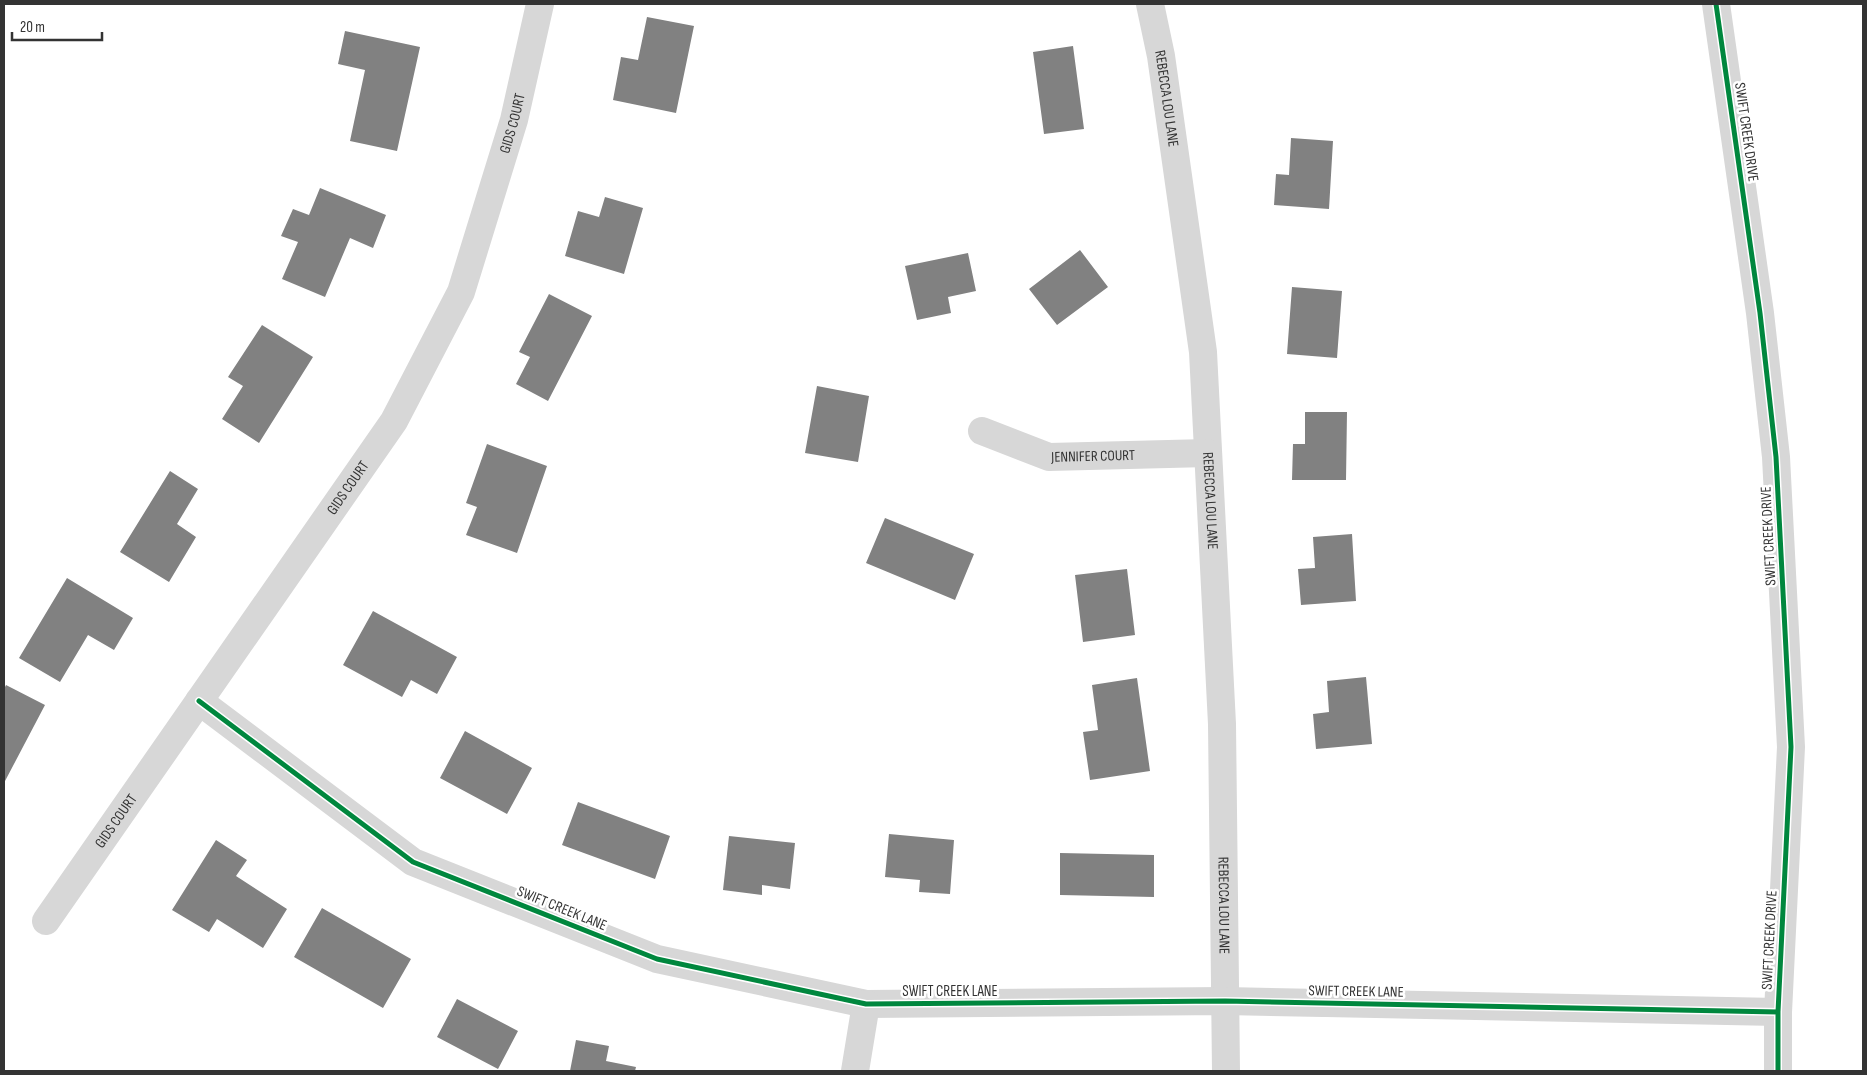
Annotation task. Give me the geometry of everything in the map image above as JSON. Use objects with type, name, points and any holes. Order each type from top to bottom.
[{"type":"street","name":"GIDS COURT","points":[[46,921],[394,421],[462,292],[514,120],[540,4]]},
{"type":"street","name":"REBECCA LOU LANE","points":[[1150,4],[1161,56],[1203,352],[1222,724],[1226,1071]]},
{"type":"street","name":"SWIFT CREEK DRIVE","points":[[1716,4],[1760,313],[1776,456],[1791,747],[1778,1012],[1778,1071]]},
{"type":"street","name":"JENNIFER COURT","points":[[982,431],[1049,457],[1208,453]]},
{"type":"street","name":"SWIFT CREEK LANE","points":[[199,701],[413,862],[657,960],[866,1004],[1225,1001],[1778,1012]]},
{"type":"street","points":[[855,1071],[866,1004]]},
{"type":"building","points":[[647,17],[694,26],[676,113],[613,100],[621,57],[638,60]]},
{"type":"building","points":[[345,31],[420,47],[397,151],[350,141],[365,70],[338,64]]},
{"type":"building","points":[[1073,46],[1084,129],[1044,134],[1033,52]]},
{"type":"building","points":[[1291,138],[1333,141],[1329,209],[1274,205],[1276,174],[1289,175]]},
{"type":"building","points":[[320,188],[386,215],[373,248],[350,238],[325,297],[282,279],[298,242],[281,236],[293,209],[309,215]]},
{"type":"building","points":[[605,197],[643,208],[624,274],[565,256],[578,211],[599,217]]},
{"type":"building","points":[[1080,250],[1108,287],[1057,325],[1029,289]]},
{"type":"building","points":[[968,253],[976,291],[948,297],[951,313],[917,320],[905,266]]},
{"type":"building","points":[[1292,287],[1342,291],[1337,358],[1287,354]]},
{"type":"building","points":[[549,294],[592,316],[548,401],[516,384],[530,357],[519,352]]},
{"type":"building","points":[[262,325],[313,357],[259,443],[222,419],[243,386],[228,377]]},
{"type":"building","points":[[817,386],[869,396],[858,462],[805,453]]},
{"type":"building","points":[[1305,412],[1347,412],[1346,480],[1292,480],[1293,444],[1305,444]]},
{"type":"building","points":[[487,444],[547,466],[517,553],[466,535],[477,507],[466,503]]},
{"type":"building","points":[[170,471],[198,489],[177,524],[196,537],[169,582],[120,552]]},
{"type":"building","points":[[885,518],[974,554],[955,600],[866,563]]},
{"type":"building","points":[[1352,534],[1356,601],[1301,605],[1298,569],[1315,568],[1313,537]]},
{"type":"building","points":[[1127,569],[1135,635],[1083,642],[1075,575]]},
{"type":"building","points":[[67,578],[133,618],[114,650],[88,635],[60,682],[19,658]]},
{"type":"building","points":[[373,611],[457,657],[437,694],[411,680],[402,697],[343,665]]},
{"type":"building","points":[[1366,677],[1372,744],[1316,749],[1313,714],[1329,712],[1327,681]]},
{"type":"building","points":[[1137,678],[1150,771],[1090,780],[1083,732],[1098,730],[1092,685]]},
{"type":"building","points":[[6,685],[45,705],[4,783],[4,689]]},
{"type":"building","points":[[465,731],[532,768],[507,814],[440,778]]},
{"type":"building","points":[[578,802],[670,836],[655,879],[562,845]]},
{"type":"building","points":[[889,834],[954,840],[950,894],[919,892],[920,880],[885,877]]},
{"type":"building","points":[[729,836],[795,843],[790,889],[762,885],[762,895],[723,890]]},
{"type":"building","points":[[216,840],[247,860],[236,876],[287,909],[263,948],[217,919],[209,932],[172,910]]},
{"type":"building","points":[[1060,853],[1154,855],[1154,897],[1060,895]]},
{"type":"building","points":[[322,908],[411,959],[383,1008],[294,957]]},
{"type":"building","points":[[457,999],[518,1031],[498,1069],[437,1037]]},
{"type":"building","points":[[576,1040],[609,1046],[606,1061],[636,1067],[635,1071],[570,1071]]},
{"type":"cycle path","points":[[1716,4],[1760,313],[1776,457],[1791,747],[1778,1012],[1778,1071]]},
{"type":"cycle path","points":[[199,701],[413,862],[657,959],[866,1004],[1225,1001],[1778,1012]]}]
